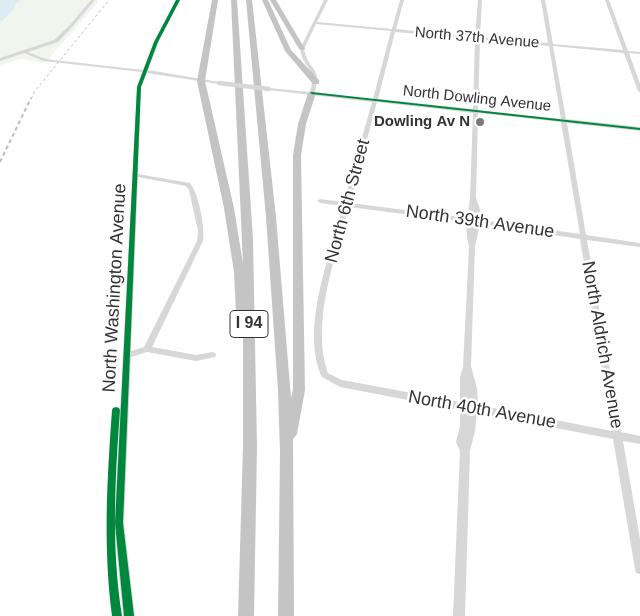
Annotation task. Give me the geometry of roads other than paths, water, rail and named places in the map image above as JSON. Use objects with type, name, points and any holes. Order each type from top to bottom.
[{"type":"highway","points":[[214,0],[201,81],[235,246],[249,408]]},
{"type":"highway","name":"I 94","points":[[234,0],[248,239],[249,408],[246,616]]},
{"type":"highway","name":"I 94","points":[[249,0],[274,251],[287,453],[286,616]]},
{"type":"highway","points":[[265,0],[288,51],[316,82]]},
{"type":"highway","points":[[273,0],[302,49]]},
{"type":"highway","points":[[287,453],[299,390],[296,155],[302,124],[312,93]]},
{"type":"street","points":[[0,60],[49,44],[62,36],[93,0]]},
{"type":"street","name":"North Washington Avenue","points":[[129,616],[119,522],[139,87],[156,42],[178,0]]},
{"type":"street","points":[[312,93],[316,82],[315,72],[304,57],[302,49],[326,0]]},
{"type":"street","name":"North 6th Street","points":[[325,375],[321,360],[319,317],[321,299],[402,0]]},
{"type":"street","points":[[459,616],[465,451],[472,435],[468,407],[472,389],[467,367],[472,247],[477,234],[470,204],[473,198],[480,0]]},
{"type":"street","name":"North Aldrich Avenue","points":[[543,0],[640,569]]},
{"type":"street","points":[[607,0],[640,91]]},
{"type":"street","name":"North 37th Avenue","points":[[314,23],[640,53]]},
{"type":"street","name":"North Dowling Avenue","points":[[24,52],[44,60],[201,81],[640,129]]},
{"type":"street","points":[[135,175],[188,184],[192,190],[201,231],[200,241],[147,349]]},
{"type":"street","name":"North 39th Avenue","points":[[320,201],[640,245]]},
{"type":"street","points":[[127,355],[147,349],[196,358],[212,355]]},
{"type":"street","name":"North 40th Avenue","points":[[325,375],[340,383],[640,440]]},
{"type":"railway","points":[[31,99],[35,91],[109,0]]},
{"type":"railway","points":[[0,162],[31,98]]},
{"type":"place","name":"Dowling Av N","points":[[480,122]]}]
